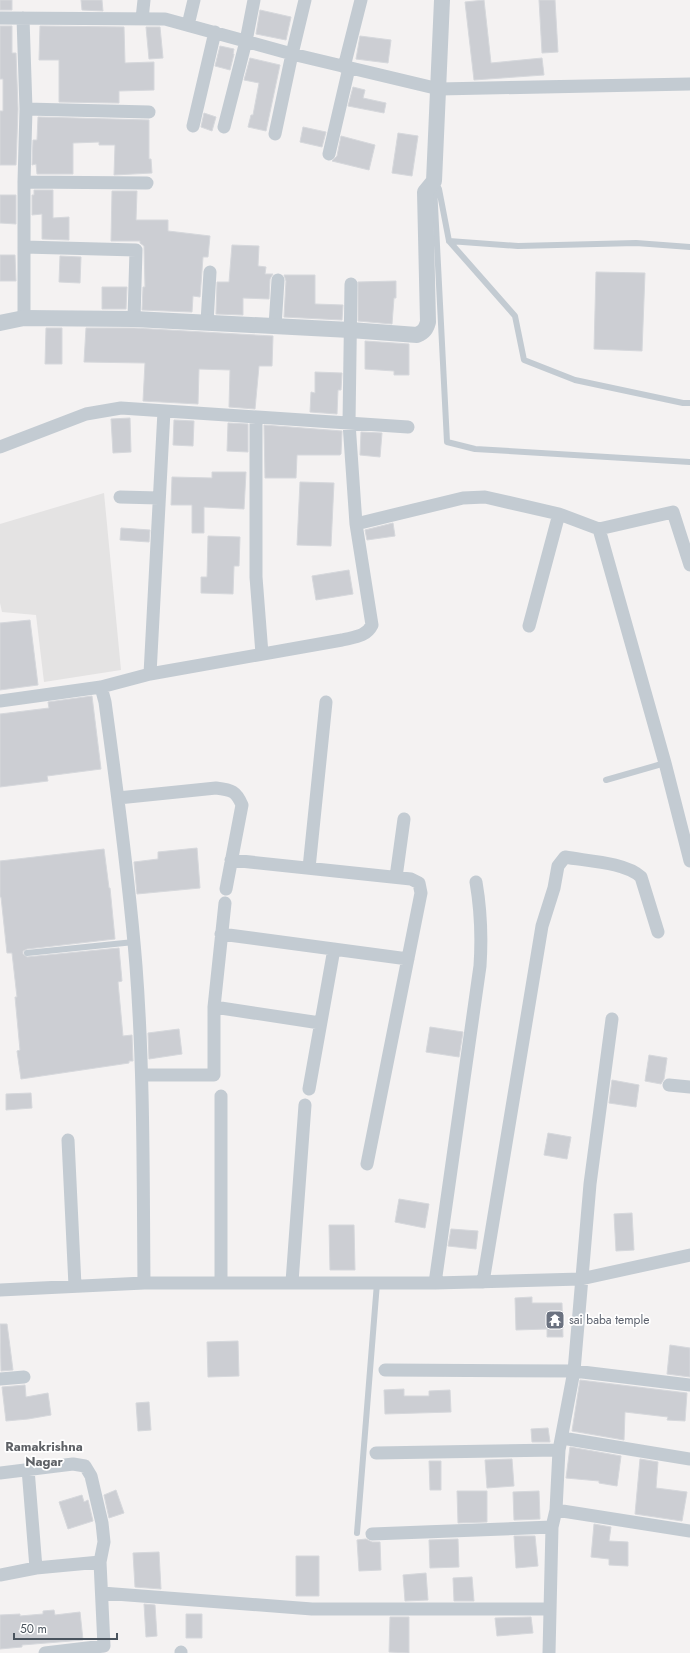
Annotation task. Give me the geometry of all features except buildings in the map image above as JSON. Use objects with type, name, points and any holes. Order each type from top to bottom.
[{"type":"street","points":[[142,19],[144,0]]},
{"type":"street","points":[[188,25],[194,0]]},
{"type":"street","points":[[224,127],[246,41],[254,0]]},
{"type":"street","points":[[275,134],[305,0]]},
{"type":"street","points":[[329,154],[360,0]]},
{"type":"street","points":[[0,323],[24,318],[134,319],[350,330],[417,335],[426,330],[428,322],[425,192],[434,181],[442,0]]},
{"type":"street","points":[[0,18],[165,19],[292,54],[439,89],[690,84]]},
{"type":"street","points":[[23,18],[26,109],[24,182],[24,318]]},
{"type":"street","points":[[193,126],[215,32]]},
{"type":"street","points":[[26,109],[149,112]]},
{"type":"street","points":[[24,182],[147,183]]},
{"type":"street","points":[[24,247],[136,250],[134,319]]},
{"type":"street","points":[[207,322],[210,272]]},
{"type":"street","points":[[275,326],[278,280]]},
{"type":"street","points":[[0,701],[101,687],[150,674],[349,639],[362,636],[369,631],[372,625],[356,524],[349,423],[351,284]]},
{"type":"street","points":[[0,447],[86,414],[121,408],[408,427]]},
{"type":"street","points":[[150,674],[164,411]]},
{"type":"street","points":[[256,418],[256,577],[262,654]]},
{"type":"street","points":[[120,497],[159,498]]},
{"type":"street","points":[[356,524],[463,498],[485,497],[559,514],[600,529],[673,512],[690,565]]},
{"type":"street","points":[[530,626],[559,514]]},
{"type":"street","points":[[600,529],[665,763],[690,861]]},
{"type":"street","points":[[101,687],[105,702],[118,798],[134,942],[142,1075],[144,1282]]},
{"type":"street","points":[[309,868],[326,702]]},
{"type":"street","points":[[118,798],[216,788],[230,790],[238,795],[242,805],[226,889]]},
{"type":"street","points":[[396,877],[404,819]]},
{"type":"street","points":[[483,1282],[542,926],[554,888],[558,866],[564,857],[624,867],[635,871],[641,877],[658,932]]},
{"type":"street","points":[[231,860],[417,880],[421,894],[367,1164]]},
{"type":"street","points":[[435,1283],[480,966],[482,936],[481,910],[476,882]]},
{"type":"street","points":[[142,1075],[214,1075],[214,1007],[225,903]]},
{"type":"street","points":[[221,934],[408,959]]},
{"type":"street","points":[[309,1089],[334,948]]},
{"type":"street","points":[[214,1007],[320,1023]]},
{"type":"street","points":[[549,1653],[552,1528],[556,1510],[560,1444],[574,1371],[590,1184],[612,1019]]},
{"type":"street","points":[[669,1085],[690,1087]]},
{"type":"street","points":[[221,1096],[221,1283]]},
{"type":"street","points":[[292,1282],[305,1104]]},
{"type":"street","points":[[68,1140],[75,1286]]},
{"type":"street","points":[[0,1290],[144,1282],[435,1283],[581,1279],[690,1255]]},
{"type":"street","points":[[385,1370],[574,1371],[690,1384]]},
{"type":"street","points":[[0,1379],[24,1377]]},
{"type":"street","points":[[376,1453],[560,1444],[690,1459]]},
{"type":"street","points":[[0,1473],[77,1464],[86,1466],[90,1471],[102,1523],[104,1542],[100,1562],[104,1650],[44,1653]]},
{"type":"street","points":[[28,1469],[36,1568]]},
{"type":"street","points":[[556,1510],[690,1531]]},
{"type":"street","points":[[372,1534],[552,1528]]},
{"type":"street","points":[[0,1575],[36,1568],[100,1562]]},
{"type":"street","points":[[102,1593],[312,1609],[550,1608]]},
{"type":"lane","points":[[434,181],[439,189],[450,241],[515,316],[524,360],[575,380],[683,404],[690,403]]},
{"type":"lane","points":[[434,181],[447,442],[475,449],[690,462]]},
{"type":"lane","points":[[450,241],[518,246],[636,242],[690,247]]},
{"type":"lane","points":[[606,780],[665,763]]},
{"type":"lane","points":[[27,953],[134,942]]},
{"type":"lane","points":[[357,1533],[377,1283]]},
{"type":"shaded area","points":[[104,493],[121,670],[44,682],[36,615],[2,612],[0,603],[0,524]]},
{"type":"place","name":"sai baba temple","points":[[555,1320]]},
{"type":"district","name":"Ramakrishna Nagar","points":[[44,1454]]}]
